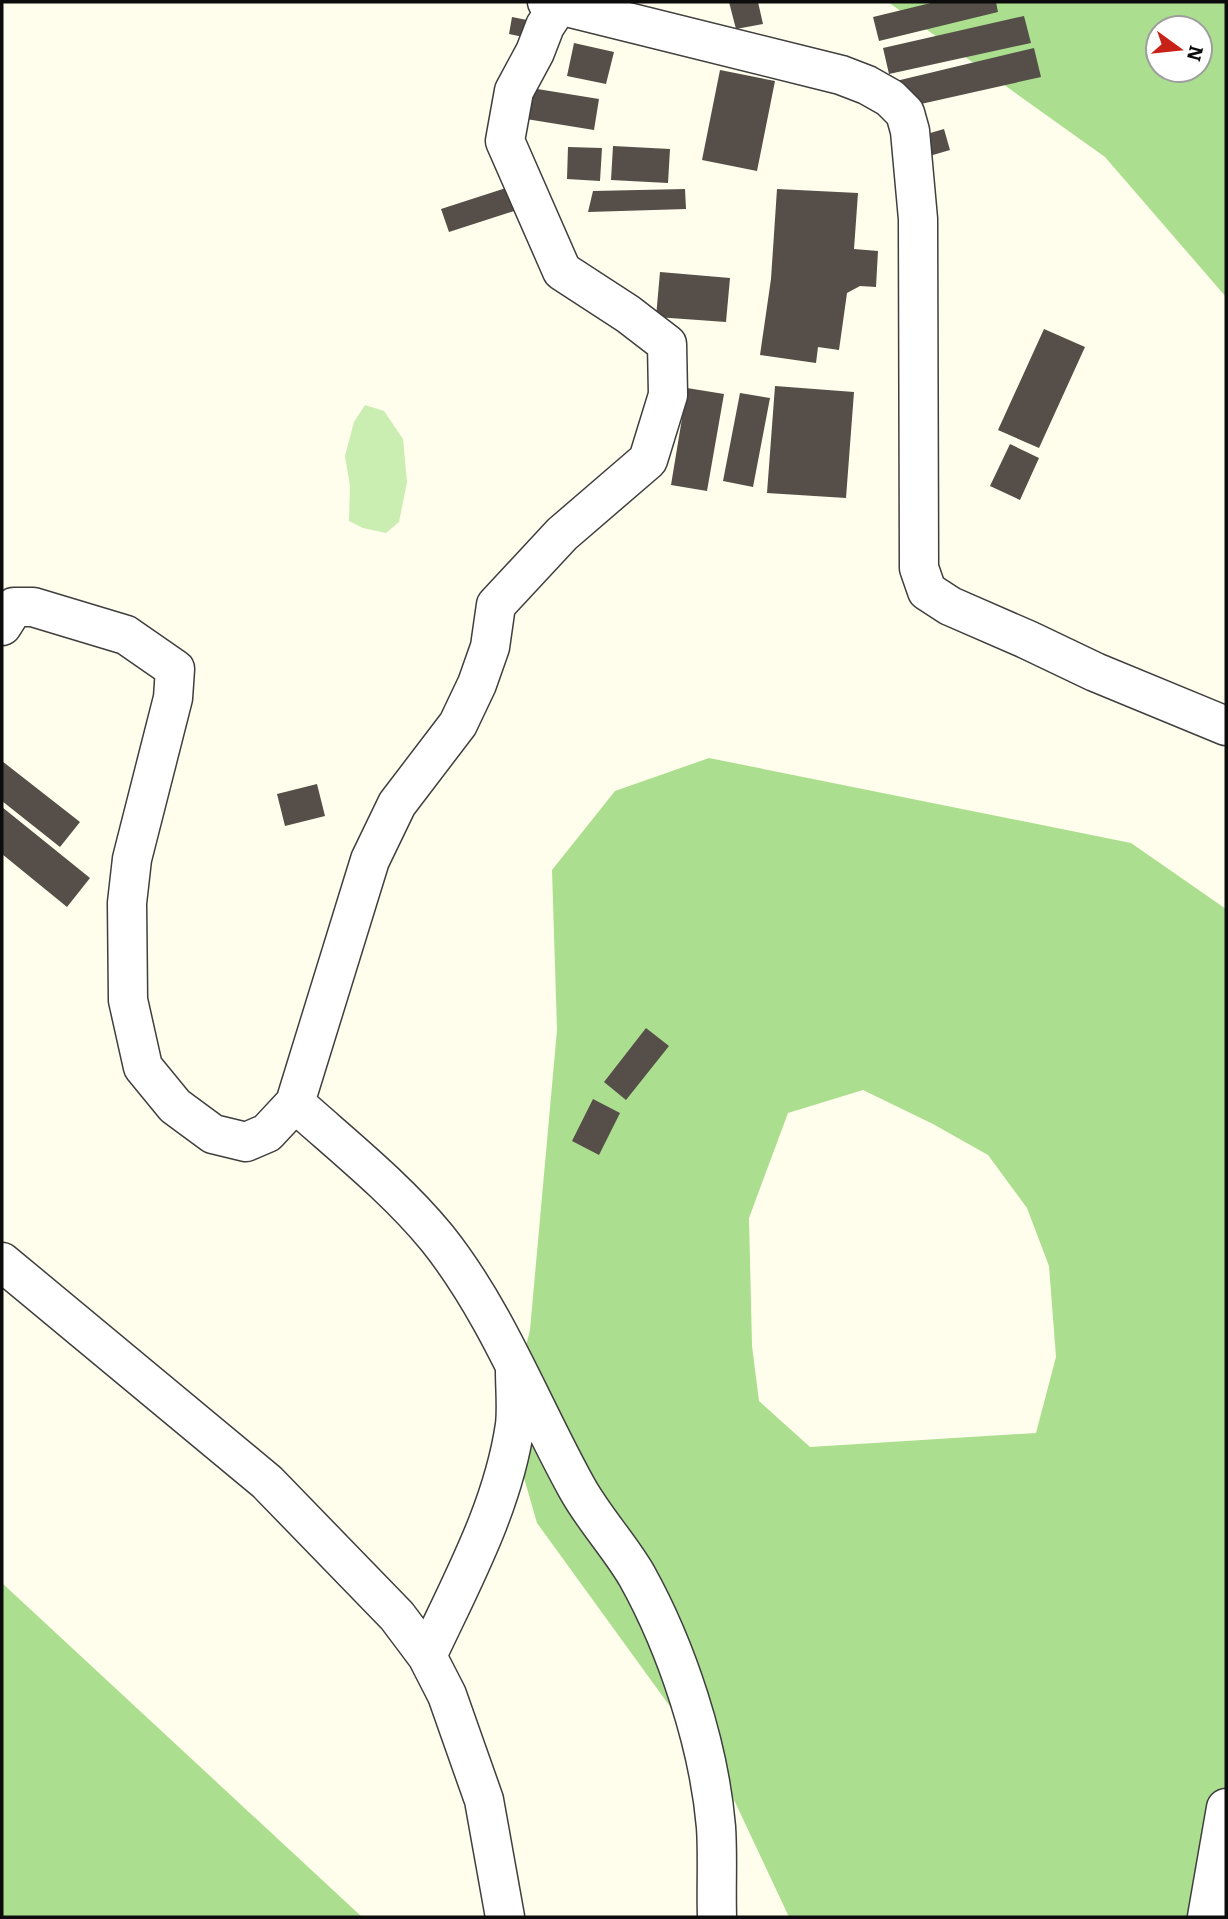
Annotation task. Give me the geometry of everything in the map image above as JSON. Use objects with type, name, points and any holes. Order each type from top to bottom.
[{"type":"street","points":[[2,626],[14,607],[33,607],[126,635],[175,669],[173,698],[132,859],[127,903],[128,1000],[144,1067],[175,1106],[213,1133],[246,1142],[267,1133],[295,1103],[370,860],[397,804],[458,724],[490,648],[496,605],[562,534],[648,460],[668,395],[667,344],[628,314],[562,271],[505,141],[514,91],[535,52],[553,3],[841,75],[890,98],[905,113],[910,131],[918,219],[919,568],[927,591],[950,606],[1095,672],[1226,726]]},
{"type":"street","points":[[295,1103],[404,1202],[437,1239],[461,1272],[515,1364],[578,1490],[636,1575],[673,1651],[705,1755],[716,1828],[716,1917]]},
{"type":"street","points":[[2,1262],[267,1482],[397,1616],[427,1656],[447,1695],[484,1800],[505,1917]]},
{"type":"street","points":[[427,1656],[485,1531],[504,1478],[515,1423],[515,1364]]},
{"type":"street","points":[[1207,1917],[1226,1808]]},
{"type":"green space","points":[[888,2],[1226,2],[1226,297],[1105,157]]},
{"type":"green space","points":[[365,405],[384,411],[403,439],[407,482],[399,522],[386,533],[363,528],[349,521],[350,486],[345,456],[354,422]]},
{"type":"green space","points":[[709,758],[1131,843],[1226,909],[1226,1917],[789,1917],[727,1785],[537,1523],[507,1419],[530,1330],[557,1030],[552,870],[615,791]],"holes":[[[863,1090],[933,1124],[988,1155],[1027,1208],[1049,1266],[1056,1357],[1036,1433],[810,1447],[759,1401],[752,1346],[749,1218],[788,1113]]]},
{"type":"green space","points":[[2,1583],[362,1917],[2,1917]]},
{"type":"building","points":[[729,2],[758,2],[763,24],[736,29]]},
{"type":"building","points":[[935,2],[996,2],[998,12],[879,41],[873,17]]},
{"type":"building","points":[[1024,16],[1031,43],[889,74],[883,48]]},
{"type":"building","points":[[512,17],[537,22],[533,39],[509,34]]},
{"type":"building","points":[[574,43],[614,52],[606,84],[567,76]]},
{"type":"building","points":[[1034,48],[1041,77],[903,108],[896,81]]},
{"type":"building","points":[[720,70],[775,81],[757,171],[702,160]]},
{"type":"building","points":[[525,87],[599,99],[594,130],[520,118]]},
{"type":"building","points":[[944,129],[950,150],[926,157],[920,136]]},
{"type":"building","points":[[613,146],[670,149],[668,183],[611,180]]},
{"type":"building","points":[[568,147],[602,148],[600,181],[567,179]]},
{"type":"building","points":[[509,187],[517,210],[449,232],[441,209]]},
{"type":"building","points":[[685,189],[686,209],[588,212],[593,191]]},
{"type":"building","points":[[777,189],[858,193],[854,249],[878,251],[876,287],[860,286],[847,293],[839,350],[818,347],[816,363],[760,355],[771,279]]},
{"type":"building","points":[[660,272],[730,278],[726,322],[656,317]]},
{"type":"building","points":[[1044,329],[1085,347],[1039,448],[998,430]]},
{"type":"building","points":[[775,386],[854,392],[846,498],[767,493]]},
{"type":"building","points":[[687,388],[724,394],[707,491],[671,485]]},
{"type":"building","points":[[740,393],[770,398],[753,487],[723,481]]},
{"type":"building","points":[[1010,444],[1039,458],[1020,500],[990,486]]},
{"type":"building","points":[[2,761],[80,822],[60,847],[2,801]]},
{"type":"building","points":[[317,784],[325,816],[285,826],[277,794]]},
{"type":"building","points":[[2,807],[90,878],[67,907],[2,854]]},
{"type":"building","points":[[646,1028],[669,1046],[626,1100],[604,1082]]},
{"type":"building","points":[[593,1099],[620,1113],[599,1155],[572,1141]]}]
